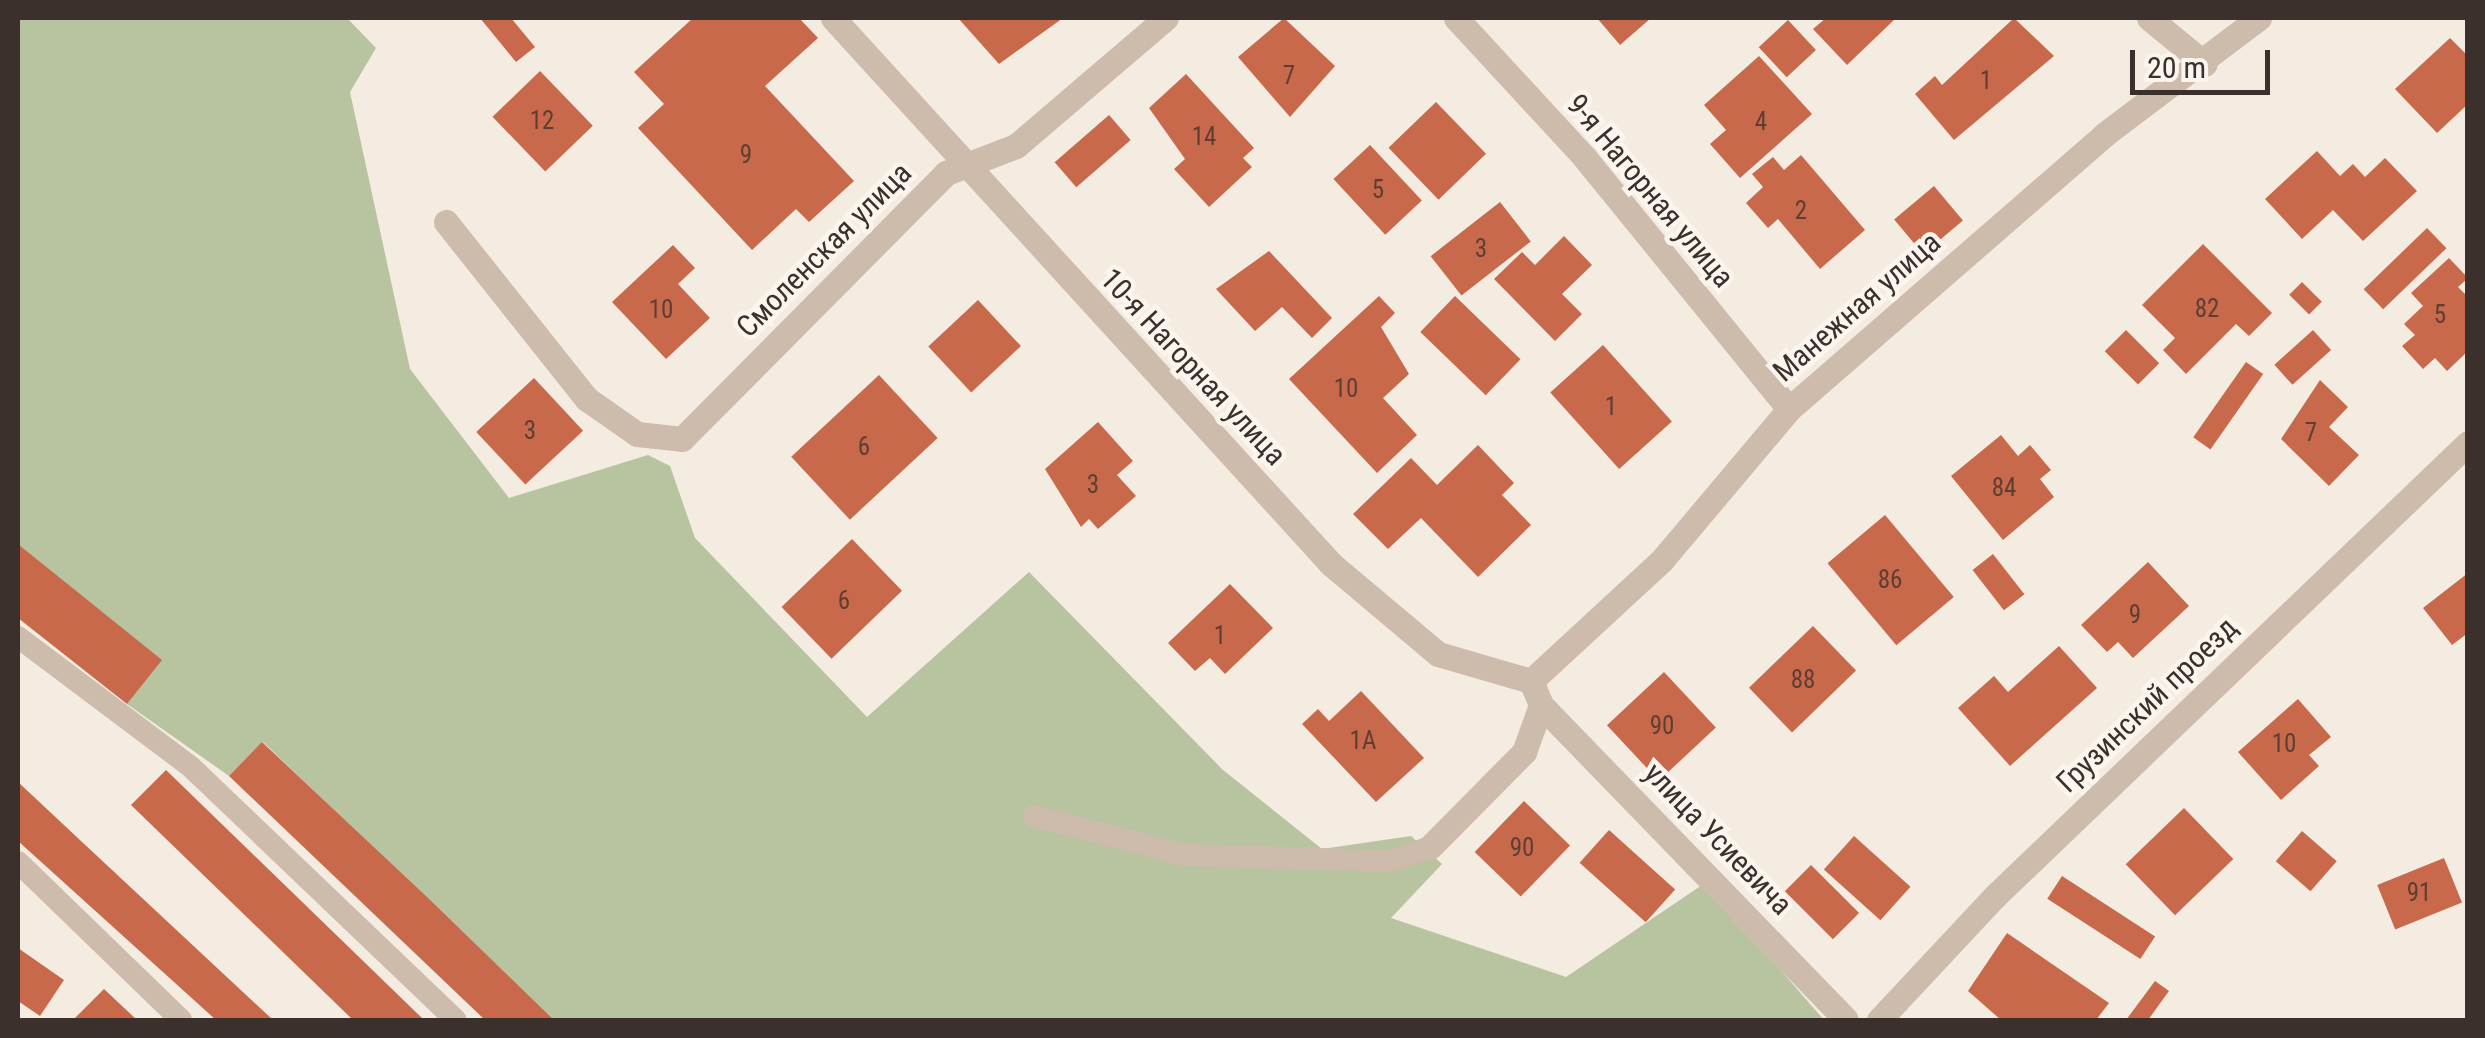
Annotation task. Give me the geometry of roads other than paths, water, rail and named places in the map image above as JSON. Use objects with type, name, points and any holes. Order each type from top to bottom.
[{"type":"street","name":"10-я Нагорная улица","points":[[833,18],[971,164],[1002,209],[1331,564],[1438,654],[1530,681]]},
{"type":"street","name":"Смоленская улица","points":[[446,222],[587,399],[637,434],[682,439],[946,173],[1016,146],[1166,18]]},
{"type":"street","name":"9-я Нагорная улица","points":[[1456,18],[1585,158],[1789,409]]},
{"type":"street","points":[[2149,18],[2205,64]]},
{"type":"street","name":"Манежная улица","points":[[1530,681],[1662,560],[1789,409],[2105,134],[2205,64],[2259,18]]},
{"type":"street","name":"Грузинский проезд","points":[[1879,1020],[1994,897],[2468,443]]},
{"type":"street","points":[[1430,847],[1524,752],[1541,705],[1530,681]]},
{"type":"street","name":"улица Усиевича","points":[[1541,705],[1846,1020]]},
{"type":"lane","points":[[18,637],[192,767],[456,1020]]},
{"type":"lane","points":[[1034,816],[1184,855],[1392,861],[1430,847]]},
{"type":"lane","points":[[18,862],[181,1020]]}]
